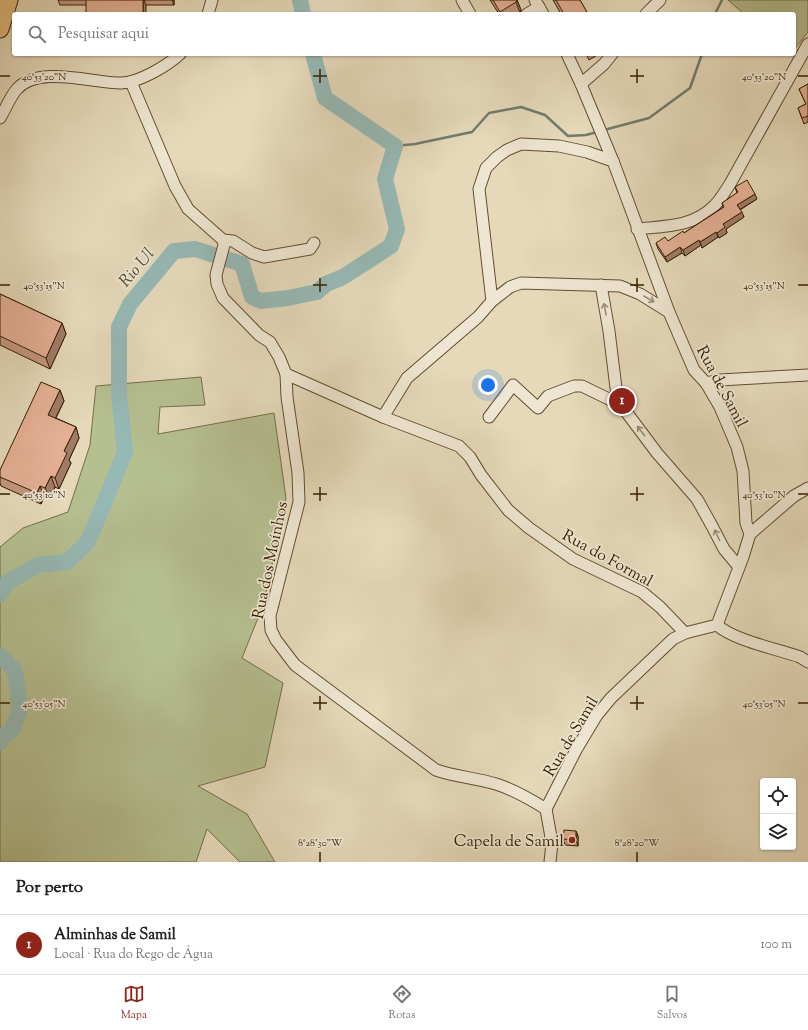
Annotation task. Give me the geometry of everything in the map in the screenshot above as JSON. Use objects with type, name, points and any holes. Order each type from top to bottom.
[{"type":"highway","points":[[0,9],[3,0]]},
{"type":"highway","points":[[0,29],[9,0]]},
{"type":"street","points":[[209,12],[212,0]]},
{"type":"street","points":[[462,0],[469,12]]},
{"type":"street","points":[[648,12],[660,0]]},
{"type":"street","points":[[637,229],[682,224],[700,218],[716,204],[730,184],[808,44]]},
{"type":"street","points":[[0,118],[17,89],[26,83],[44,77],[63,77],[121,83],[131,82],[151,74],[177,56]]},
{"type":"street","name":"Rua de Samil","points":[[568,56],[613,161],[668,312],[694,370],[706,383],[720,407],[737,447],[742,471],[746,523],[750,534]]},
{"type":"street","points":[[581,84],[604,64],[610,56]]},
{"type":"street","points":[[131,82],[175,186],[188,209],[221,253],[232,241],[252,253],[264,257],[310,249],[314,243]]},
{"type":"street","points":[[492,301],[479,189],[486,168],[496,157],[521,144],[559,146],[587,152],[613,161]]},
{"type":"street","name":"Rua dos Moínhos","points":[[221,253],[216,276],[217,284],[223,298],[259,335],[270,342],[279,357],[286,374],[287,397],[298,473],[298,502],[270,616],[271,630],[276,640],[295,664],[436,770],[450,775],[496,784],[524,795],[546,809]]},
{"type":"street","points":[[383,417],[407,378],[478,317],[492,301],[510,287],[521,283],[620,286],[640,294],[668,312]]},
{"type":"street","points":[[601,285],[609,331],[617,396],[621,405],[657,453],[697,499],[724,549],[739,567]]},
{"type":"street","name":"Rua do Formal","points":[[286,374],[383,417],[459,446],[470,457],[481,475],[508,510],[529,528],[573,558],[642,592],[660,607],[685,633]]},
{"type":"street","points":[[706,383],[720,380],[808,375]]},
{"type":"street","points":[[489,417],[513,385],[538,408],[548,396],[574,386],[582,386],[621,405]]},
{"type":"street","points":[[808,488],[794,496],[750,534],[717,624],[723,630],[738,637],[800,657],[808,662]]},
{"type":"street","name":"Rua de Samil","points":[[546,809],[576,750],[597,715],[612,698],[673,639],[685,633],[717,624]]},
{"type":"street","points":[[546,809],[552,843],[550,862]]},
{"type":"green space","points":[[728,0],[808,0],[808,32],[796,47],[796,12],[742,12]]},
{"type":"green space","points":[[201,377],[205,405],[160,407],[158,434],[274,413],[286,498],[264,603],[242,658],[283,683],[265,767],[198,786],[247,814],[275,862],[240,862],[207,829],[196,862],[0,862],[0,547],[23,528],[68,512],[90,445],[96,386]]},
{"type":"building","points":[[86,0],[143,0],[143,12],[86,12]]},
{"type":"building","points":[[493,0],[517,0],[500,12]]},
{"type":"building","points":[[556,0],[580,0],[587,12],[563,12]]},
{"type":"building","points":[[808,84],[808,116],[802,118],[798,108],[806,104],[799,89]]},
{"type":"building","points":[[747,180],[755,194],[737,205],[742,212],[723,224],[725,227],[717,233],[716,232],[700,242],[699,240],[683,250],[680,247],[665,257],[656,243],[665,237],[668,241],[683,231],[684,233],[724,207],[722,203],[738,192],[735,187]]},
{"type":"building","points":[[0,294],[62,323],[46,358],[0,336]]},
{"type":"building","points":[[41,382],[60,390],[48,415],[76,427],[64,451],[67,453],[55,478],[51,476],[45,488],[40,486],[37,493],[0,477],[0,470]]},
{"type":"building","points":[[564,830],[576,831],[576,840],[563,839]]},
{"type":"waterway","name":"Rio Ul","points":[[300,0],[303,12]]},
{"type":"waterway","points":[[716,12],[722,0]]},
{"type":"waterway","name":"Rio Ul","points":[[0,594],[8,582],[38,565],[67,562],[88,542],[125,452],[119,394],[119,327],[130,304],[174,251],[195,249],[242,264],[252,297],[261,301],[288,298],[317,292],[326,284],[343,277],[391,246],[397,229],[385,179],[395,146],[325,98],[314,56]]},
{"type":"waterway","points":[[604,130],[649,118],[690,88],[701,56]]},
{"type":"waterway","points":[[395,146],[415,144],[472,132],[489,113],[521,107],[545,115],[568,136],[586,135],[597,132]]},
{"type":"waterway","name":"Rio Ul","points":[[0,655],[15,671],[20,709],[12,730],[2,738],[0,742]]},
{"type":"place","name":"Alminhas de Samil","points":[[622,401]]},
{"type":"place","name":"Capela de Samil","points":[[572,840]]}]
